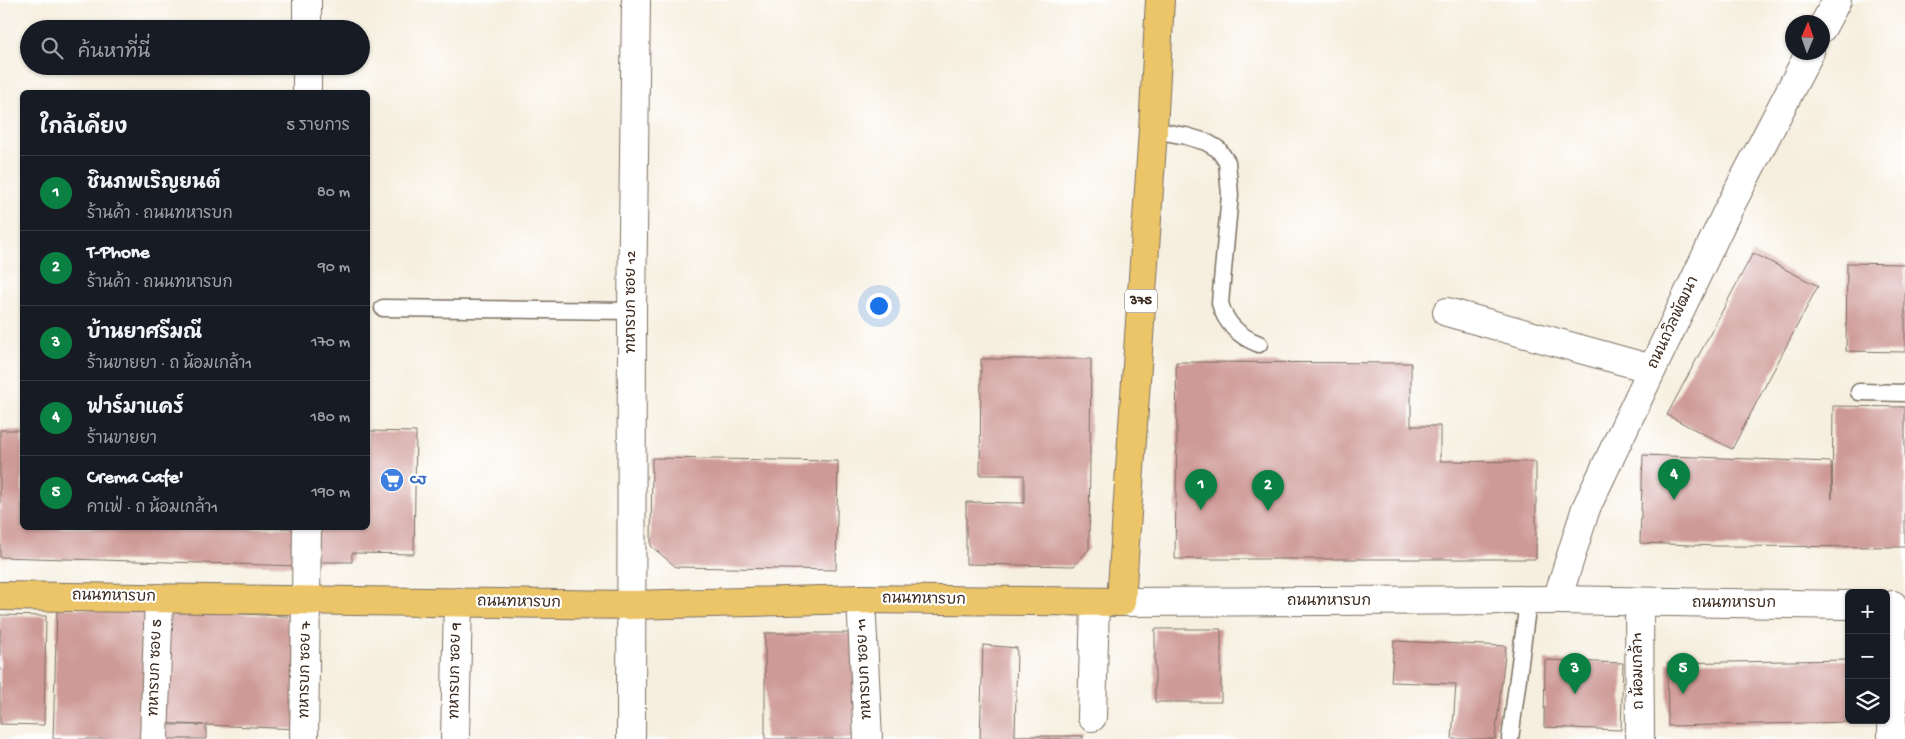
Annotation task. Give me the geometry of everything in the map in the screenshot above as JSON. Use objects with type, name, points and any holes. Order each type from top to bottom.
[{"type":"main road","name":"375","points":[[1108,602],[1153,130],[1160,0]]},
{"type":"main road","name":"ถนนทหารบก","points":[[0,596],[631,605],[861,599],[1108,602]]},
{"type":"street","points":[[307,0],[307,20]]},
{"type":"street","name":"ทหารบก ซอย 12","points":[[631,739],[632,311],[636,0]]},
{"type":"street","points":[[1829,15],[1837,0]]},
{"type":"street","name":"ถนนถวิลพัฒนา","points":[[1557,600],[1586,508],[1725,216],[1806,60]]},
{"type":"street","points":[[307,75],[307,90]]},
{"type":"street","points":[[1447,312],[1652,369]]},
{"type":"street","name":"ทหารบก ซอย 7","points":[[304,739],[307,530]]},
{"type":"street","name":"ทหารบก ซอย 5","points":[[154,739],[159,598]]},
{"type":"street","name":"ทหารบก ซอย 11","points":[[861,599],[868,739]]},
{"type":"street","name":"ถนนทหารบก","points":[[1108,602],[1528,602],[1557,600],[1639,603],[1845,604]]},
{"type":"street","name":"ทหารบก ซอย 9","points":[[455,739],[458,602]]},
{"type":"street","points":[[1092,717],[1108,602]]},
{"type":"street","name":"ถ น้อมเกล้า1","points":[[1639,603],[1640,739]]},
{"type":"street","points":[[1892,739],[1895,605]]},
{"type":"lane","points":[[1153,130],[1206,142],[1218,149],[1226,162],[1230,195],[1220,303],[1225,316],[1235,329],[1246,339],[1260,344]]},
{"type":"lane","points":[[383,308],[632,311]]},
{"type":"lane","points":[[1859,392],[1905,393]]},
{"type":"lane","points":[[1510,739],[1528,602]]},
{"type":"building","points":[[1753,253],[1818,286],[1732,449],[1667,415]]},
{"type":"building","points":[[1847,263],[1905,264],[1905,352],[1846,351]]},
{"type":"building","points":[[981,359],[1091,359],[1089,549],[1074,566],[966,564],[966,502],[1024,503],[1024,475],[980,475]]},
{"type":"building","points":[[1176,362],[1411,363],[1411,426],[1440,426],[1440,461],[1536,462],[1536,559],[1175,559]]},
{"type":"building","points":[[1833,406],[1905,407],[1905,547],[1717,546],[1640,543],[1643,455],[1831,462],[1832,499]]},
{"type":"building","points":[[0,430],[20,430],[20,530],[300,530],[301,566],[0,557]]},
{"type":"building","name":"CJ","points":[[370,431],[416,432],[414,554],[352,553],[352,562],[314,562],[314,530],[370,530]]},
{"type":"building","points":[[652,458],[838,461],[836,570],[676,567],[651,546]]},
{"type":"building","points":[[57,608],[146,610],[143,739],[53,739]]},
{"type":"building","points":[[162,610],[303,617],[297,729],[206,725],[206,739],[161,739],[161,725],[204,725],[157,723]]},
{"type":"building","points":[[0,615],[46,616],[44,725],[0,724]]},
{"type":"building","points":[[1155,629],[1221,629],[1221,702],[1155,702]]},
{"type":"building","points":[[765,633],[855,633],[858,739],[765,739]]},
{"type":"building","points":[[1394,641],[1506,646],[1495,739],[1452,739],[1456,684],[1391,682]]},
{"type":"building","points":[[983,645],[1017,648],[1015,736],[1083,736],[1083,739],[980,739]]},
{"type":"building","points":[[1545,660],[1623,663],[1621,730],[1544,727]]},
{"type":"building","points":[[1845,660],[1845,722],[1668,726],[1667,663]]},
{"type":"place","name":"CJ","points":[[392,480]]},
{"type":"place","name":"ฟาร์มาแคร์","points":[[1674,500]]},
{"type":"place","name":"ชินภพเริญยนต์","points":[[1201,510]]},
{"type":"place","name":"T-Phone","points":[[1268,511]]},
{"type":"place","name":"บ้านยาศรีมณี","points":[[1575,694]]},
{"type":"place","name":"Crema Cafe'","points":[[1683,694]]}]
